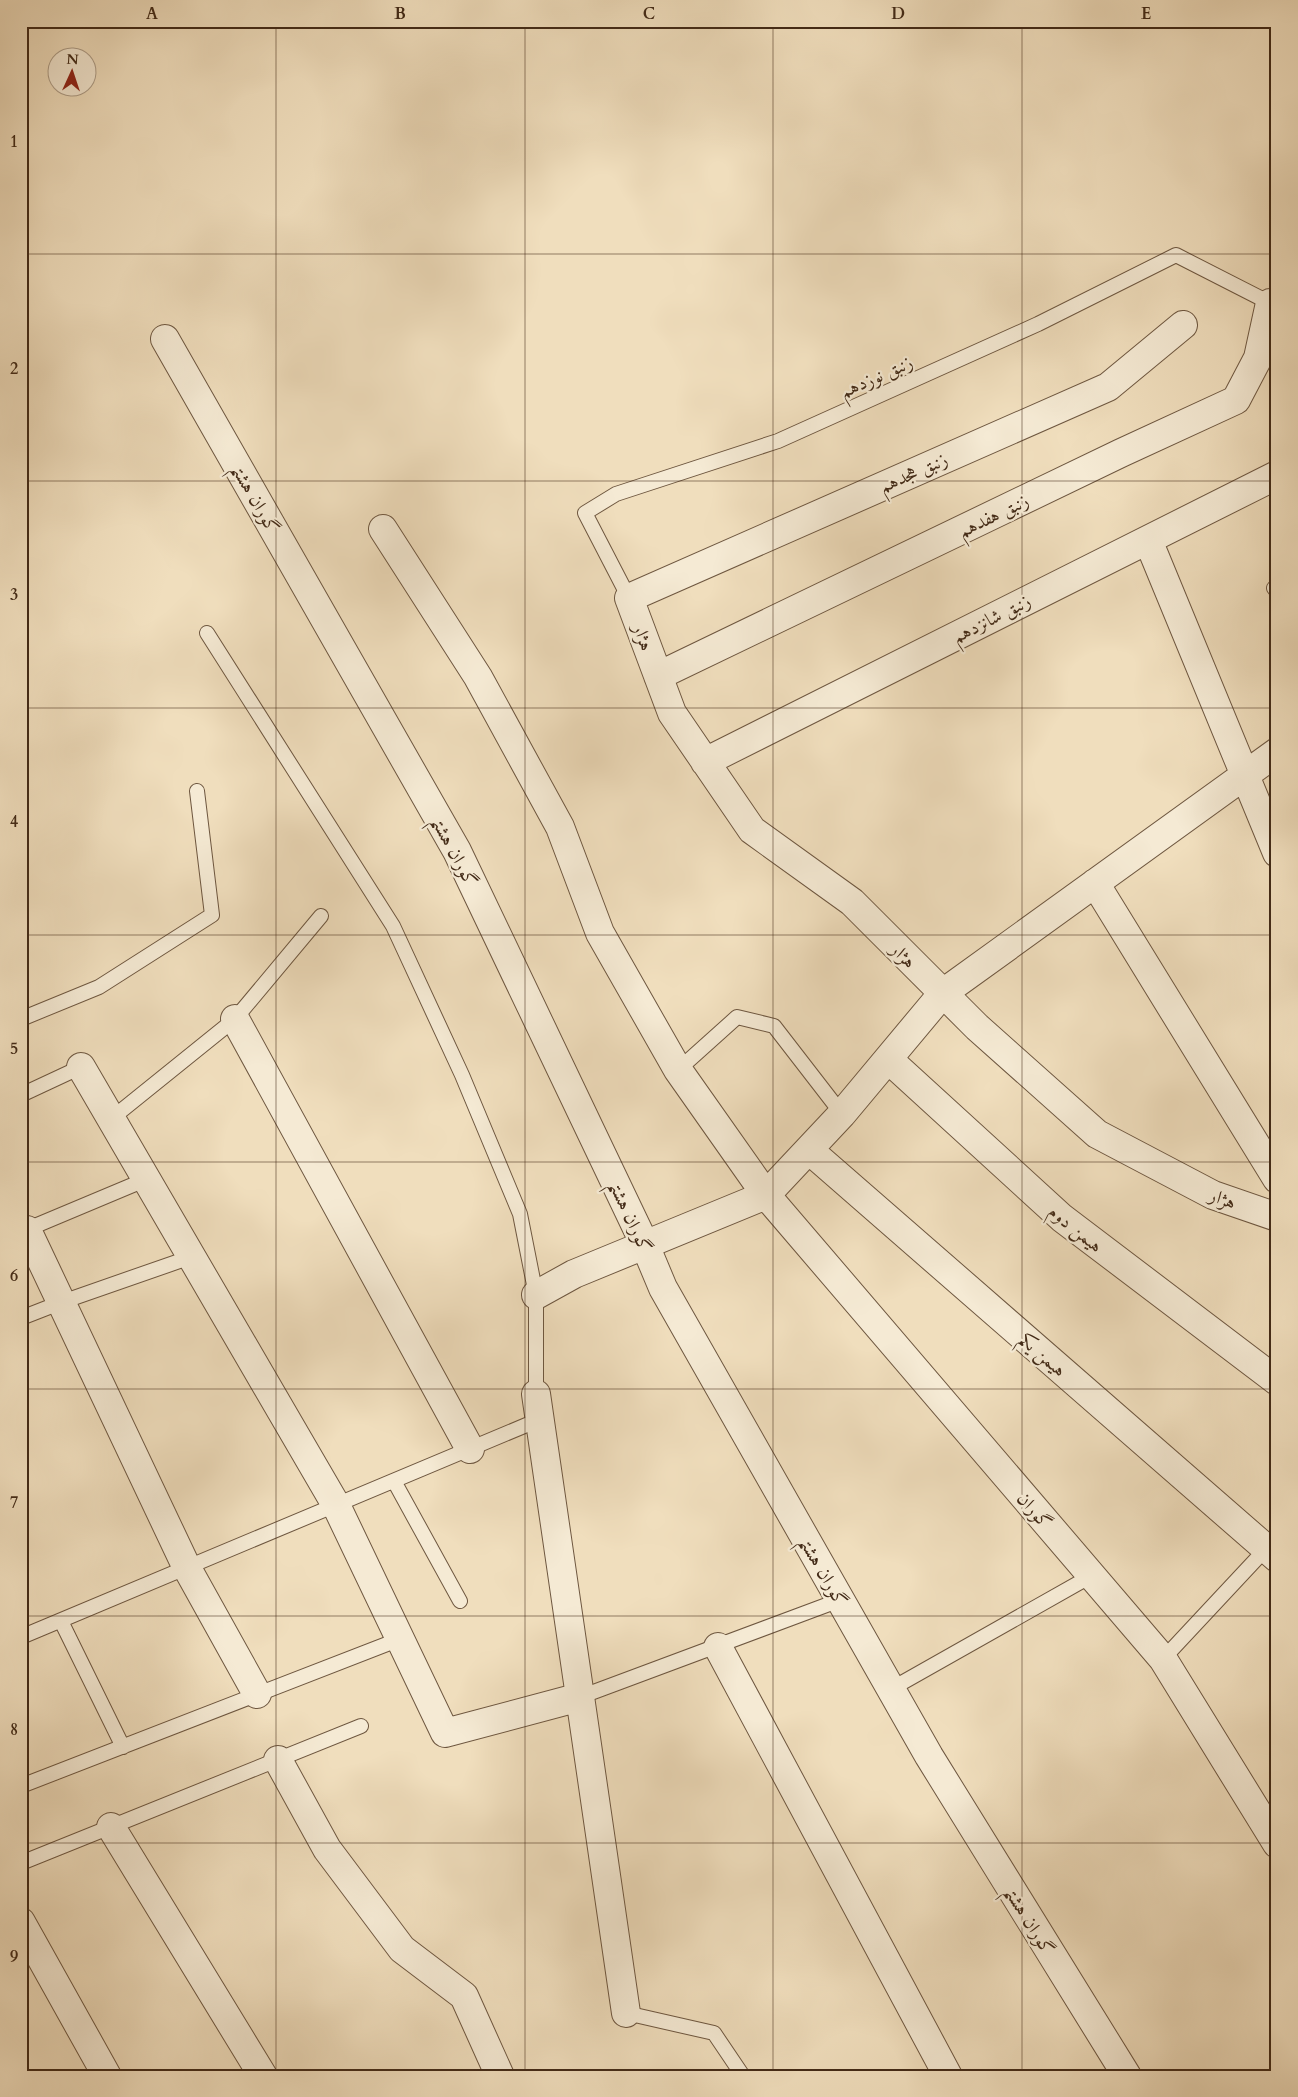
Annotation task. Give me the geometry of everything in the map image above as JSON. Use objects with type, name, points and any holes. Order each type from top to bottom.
[{"type":"street","name":"زنبق هفدهم","points":[[658,676],[1121,453],[1236,400],[1258,358],[1274,305]]},
{"type":"street","name":"زنبق هجدهم","points":[[629,598],[1108,387],[1183,325]]},
{"type":"street","name":"گوران هشتم","points":[[165,339],[457,851],[645,1245],[663,1288],[891,1690],[1127,2076]]},
{"type":"street","name":"زنبق شانزدهم","points":[[705,762],[1277,475]]},
{"type":"street","name":"گوران","points":[[383,529],[478,677],[560,827],[600,933],[678,1070],[766,1195],[1163,1659],[1277,1844]]},
{"type":"street","points":[[1148,540],[1277,853]]},
{"type":"street","name":"هژار","points":[[629,598],[672,713],[752,830],[852,902],[977,1027],[1097,1134],[1213,1195],[1277,1217]]},
{"type":"street","points":[[536,1295],[574,1274],[766,1195],[842,1114],[943,993],[1277,752]]},
{"type":"street","points":[[1095,883],[1277,1180]]},
{"type":"street","points":[[235,1019],[470,1449]]},
{"type":"street","name":"هیمن دوم","points":[[888,1059],[1062,1218],[1277,1381]]},
{"type":"street","points":[[81,1067],[336,1505],[446,1733],[580,1697]]},
{"type":"street","name":"هیمن یکم","points":[[809,1150],[1273,1548]]},
{"type":"street","points":[[24,1231],[62,1302],[187,1568],[256,1694]]},
{"type":"street","points":[[536,1394],[626,2013]]},
{"type":"street","points":[[718,1647],[948,2076]]},
{"type":"street","points":[[278,1760],[327,1848],[402,1949],[464,1996],[500,2076]]},
{"type":"street","points":[[111,1826],[262,2076]]},
{"type":"street","points":[[21,1922],[107,2076]]},
{"type":"lane","name":"زنبق نوزدهم","points":[[629,598],[585,513],[616,494],[778,441],[1038,324],[1176,254],[1274,305]]},
{"type":"lane","points":[[1277,587],[1274,588],[1277,592]]},
{"type":"lane","points":[[21,1637],[536,1421],[536,1295],[520,1214],[462,1075],[393,926],[206,633]]},
{"type":"lane","points":[[21,1019],[99,987],[212,915],[197,791]]},
{"type":"lane","points":[[111,1119],[235,1019],[321,916]]},
{"type":"lane","points":[[678,1070],[737,1017],[774,1026],[842,1114]]},
{"type":"lane","points":[[21,1094],[81,1067]]},
{"type":"lane","points":[[24,1231],[146,1179]]},
{"type":"lane","points":[[21,1318],[191,1257]]},
{"type":"lane","points":[[394,1481],[460,1601]]},
{"type":"lane","points":[[1163,1659],[1273,1548]]},
{"type":"lane","points":[[891,1690],[1091,1576]]},
{"type":"lane","points":[[580,1697],[840,1600]]},
{"type":"lane","points":[[61,1621],[123,1747]]},
{"type":"lane","points":[[21,1786],[400,1639]]},
{"type":"lane","points":[[21,1863],[361,1726]]},
{"type":"lane","points":[[626,2013],[714,2033],[742,2076]]}]
